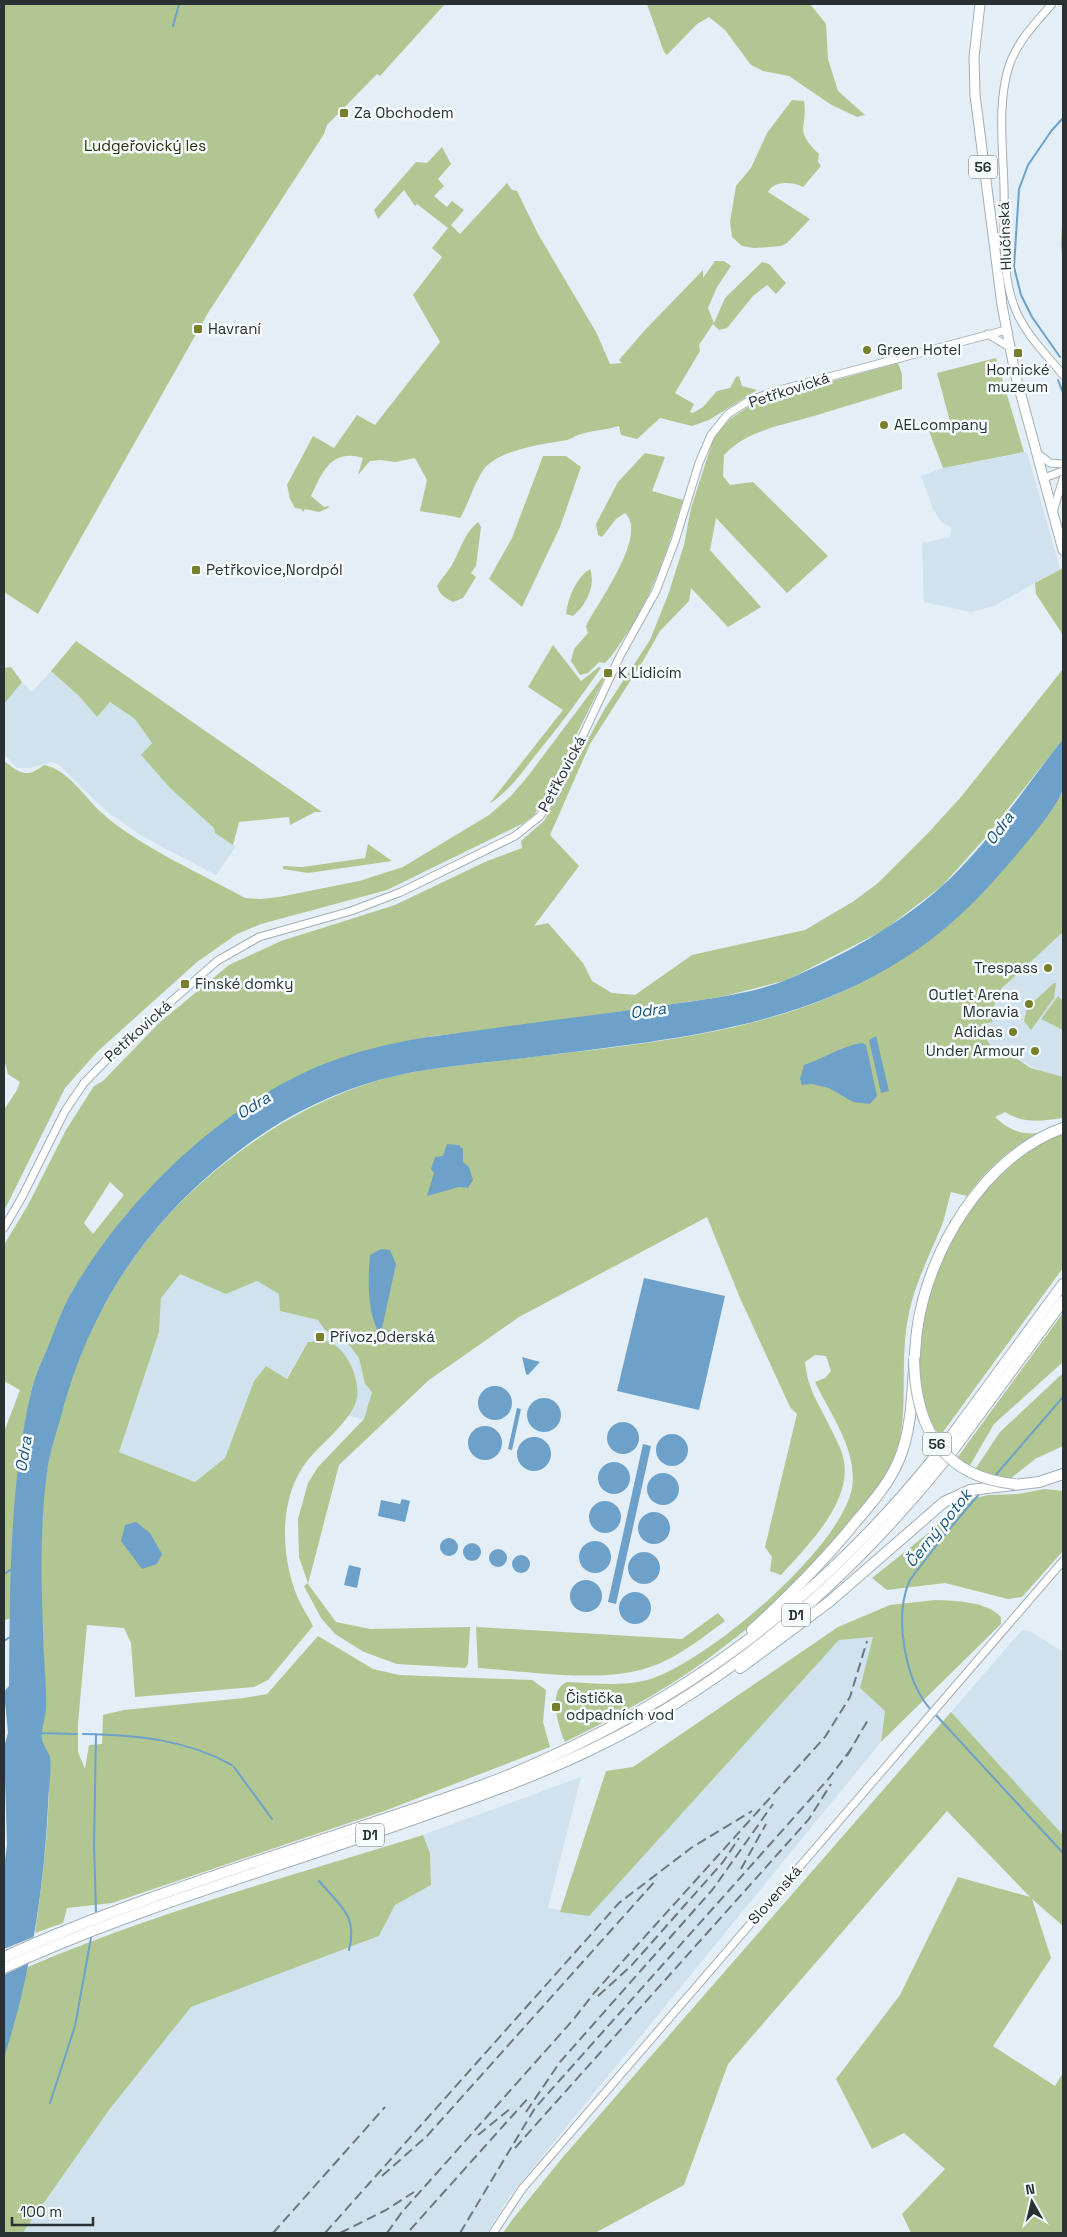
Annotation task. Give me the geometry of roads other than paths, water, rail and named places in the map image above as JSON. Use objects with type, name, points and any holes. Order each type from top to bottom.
[{"type":"highway","points":[[914,1358],[925,1293],[935,1264],[955,1226],[980,1190],[1011,1159],[1034,1142],[1063,1128]]},
{"type":"highway","name":"D1","points":[[4,1957],[74,1927],[183,1893],[474,1788],[589,1751],[618,1736],[726,1671],[789,1622],[852,1566],[916,1497],[1063,1284]]},
{"type":"highway","name":"D1","points":[[551,1763],[582,1742],[642,1710],[716,1665],[776,1620],[812,1588],[843,1560],[945,1453],[1063,1301]]},
{"type":"highway","name":"D1","points":[[642,1710],[739,1642],[798,1588],[872,1503],[893,1473],[906,1438],[914,1358]]},
{"type":"highway","name":"56","points":[[914,1358],[916,1392],[922,1417],[942,1451],[973,1474],[994,1481],[1015,1484],[1063,1483]]},
{"type":"highway","name":"56","points":[[1039,1482],[1063,1474]]},
{"type":"highway","name":"D1","points":[[618,1736],[636,1732],[717,1684],[788,1633],[944,1502],[961,1493],[980,1488],[1015,1484]]},
{"type":"highway","name":"D1","points":[[4,1968],[183,1893]]},
{"type":"main road","name":"56","points":[[980,4],[974,56],[975,95],[1006,330],[1063,550]]},
{"type":"street","name":"Hlučínská","points":[[1052,4],[1027,33],[1014,54],[1006,80],[1002,131],[1005,261],[1010,292],[1022,324],[1063,375]]},
{"type":"street","name":"Petřkovická","points":[[4,1228],[22,1197],[65,1111],[84,1083],[114,1052],[214,964],[232,951],[259,937],[363,907],[394,895],[506,841],[524,830],[540,816],[556,793],[622,652],[656,591],[675,541],[701,457],[714,431],[725,417],[742,405],[765,394],[1006,330]]},
{"type":"street","points":[[988,334],[1009,347]]},
{"type":"street","points":[[1036,451],[1046,461],[1063,464]]},
{"type":"street","points":[[1044,478],[1063,470]]},
{"type":"street","points":[[1053,513],[1063,479]]},
{"type":"street","name":"Slovenská","points":[[493,2233],[505,2212],[528,2182],[1063,1561]]},
{"type":"water","name":"Odra","points":[[1063,739],[1064,782],[1054,807],[999,875],[949,925],[897,963],[841,992],[782,1014],[721,1029],[658,1041],[415,1072],[379,1080],[340,1093],[301,1111],[248,1144],[200,1183],[146,1241],[104,1305],[87,1340],[73,1377],[48,1466],[43,1512],[42,1552],[46,1710],[42,1739],[50,1757],[46,1838],[34,1934],[21,1997],[4,2058],[4,1868],[7,1845],[4,1747],[8,1733],[4,1692],[9,1686],[12,1538],[18,1465],[33,1386],[66,1302],[120,1222],[177,1161],[209,1133],[276,1087],[326,1063],[373,1048],[421,1038],[666,1005],[746,992],[777,984],[831,960],[888,927],[924,901],[958,871],[990,835]]},
{"type":"water","points":[[876,1036],[889,1091],[881,1093],[869,1040]]},
{"type":"water","points":[[862,1043],[866,1045],[877,1096],[870,1104],[853,1102],[829,1088],[812,1084],[802,1085],[800,1079],[804,1065],[848,1046]]},
{"type":"water","points":[[447,1144],[459,1145],[463,1149],[463,1162],[469,1167],[473,1180],[468,1188],[459,1187],[427,1196],[434,1173],[431,1169],[435,1157],[443,1156]]},
{"type":"water","points":[[381,1249],[390,1250],[396,1264],[382,1328],[378,1331],[374,1323],[370,1304],[369,1274],[370,1255]]},
{"type":"water","points":[[644,1278],[725,1296],[699,1410],[617,1391]]},
{"type":"water","points":[[522,1357],[540,1362],[528,1375],[526,1374]]},
{"type":"water","points":[[495,1386],[502,1387],[507,1391],[511,1396],[511,1410],[507,1415],[502,1419],[495,1420],[488,1419],[483,1415],[479,1410],[478,1403],[479,1396],[483,1391],[488,1387]]},
{"type":"water","points":[[544,1398],[551,1399],[556,1403],[560,1408],[560,1422],[556,1427],[551,1431],[544,1432],[537,1431],[532,1427],[528,1422],[527,1415],[528,1408],[532,1403],[537,1399]]},
{"type":"water","points":[[517,1408],[521,1409],[512,1450],[508,1449]]},
{"type":"water","points":[[623,1422],[634,1427],[639,1438],[634,1449],[623,1454],[612,1449],[607,1438],[612,1427]]},
{"type":"water","points":[[485,1426],[492,1427],[497,1431],[501,1436],[501,1450],[497,1455],[492,1459],[485,1460],[478,1459],[473,1455],[469,1450],[468,1443],[469,1436],[473,1431],[478,1427]]},
{"type":"water","points":[[672,1434],[683,1439],[688,1450],[683,1461],[672,1466],[661,1461],[656,1450],[661,1439]]},
{"type":"water","points":[[534,1437],[541,1438],[546,1442],[550,1447],[550,1461],[546,1466],[541,1470],[534,1471],[527,1470],[522,1466],[518,1461],[517,1454],[518,1447],[522,1442],[527,1438]]},
{"type":"water","points":[[643,1444],[651,1446],[616,1604],[608,1602]]},
{"type":"water","points":[[614,1462],[625,1467],[630,1478],[625,1489],[614,1494],[603,1489],[598,1478],[603,1467]]},
{"type":"water","points":[[663,1473],[674,1478],[679,1489],[674,1500],[663,1505],[652,1500],[647,1489],[652,1478]]},
{"type":"water","points":[[402,1499],[410,1501],[405,1522],[378,1516],[381,1500],[400,1504]]},
{"type":"water","points":[[605,1501],[616,1506],[621,1517],[616,1528],[605,1533],[594,1528],[589,1517],[594,1506]]},
{"type":"water","points":[[654,1512],[665,1517],[670,1528],[665,1539],[654,1544],[643,1539],[638,1528],[643,1517]]},
{"type":"water","points":[[136,1522],[150,1533],[162,1554],[157,1564],[142,1569],[121,1541],[125,1525]]},
{"type":"water","points":[[449,1538],[455,1541],[458,1547],[455,1553],[449,1556],[443,1553],[440,1547],[443,1541]]},
{"type":"water","points":[[595,1541],[606,1546],[611,1557],[606,1568],[595,1573],[584,1568],[579,1557],[584,1546]]},
{"type":"water","points":[[472,1543],[478,1546],[481,1552],[478,1558],[472,1561],[466,1558],[463,1552],[466,1546]]},
{"type":"water","points":[[498,1549],[504,1552],[507,1558],[504,1564],[498,1567],[492,1564],[489,1558],[492,1552]]},
{"type":"water","points":[[644,1552],[655,1557],[660,1568],[655,1579],[644,1584],[633,1579],[628,1568],[633,1557]]},
{"type":"water","points":[[521,1555],[527,1558],[530,1564],[527,1570],[521,1573],[515,1570],[512,1564],[515,1558]]},
{"type":"water","points":[[349,1565],[361,1568],[357,1588],[344,1585]]},
{"type":"water","points":[[586,1580],[597,1585],[602,1596],[597,1607],[586,1612],[575,1607],[570,1596],[575,1585]]},
{"type":"water","points":[[635,1592],[646,1597],[651,1608],[646,1619],[635,1624],[624,1619],[619,1608],[624,1597]]},
{"type":"waterway","points":[[173,26],[179,4]]},
{"type":"waterway","points":[[1060,357],[1032,317],[1021,295],[1014,267],[1019,189],[1028,165],[1052,130],[1063,118]]},
{"type":"waterway","points":[[1058,380],[1063,393]]},
{"type":"waterway","name":"Černý potok","points":[[994,1477],[1063,1397]]},
{"type":"waterway","name":"Černý potok","points":[[931,1710],[914,1683],[905,1649],[902,1613],[905,1597],[913,1575],[981,1492]]},
{"type":"waterway","points":[[4,1574],[12,1569]]},
{"type":"waterway","points":[[4,1641],[10,1637]]},
{"type":"waterway","name":"Černý potok","points":[[934,1713],[1063,1853]]},
{"type":"waterway","points":[[40,1733],[77,1734]]},
{"type":"waterway","points":[[83,1734],[141,1737],[160,1740],[196,1749],[232,1765]]},
{"type":"waterway","points":[[96,1734],[94,1844],[96,1912]]},
{"type":"waterway","points":[[234,1767],[272,1819]]},
{"type":"waterway","points":[[319,1881],[340,1905],[349,1919],[351,1928],[349,1950]]},
{"type":"waterway","points":[[50,2103],[75,2026],[91,1938]]},
{"type":"railway","points":[[387,2233],[402,2212],[573,2020],[594,1993],[825,1737],[850,1697],[867,1641]]},
{"type":"railway","points":[[847,1756],[869,1718]]},
{"type":"railway","points":[[460,2233],[535,2108],[830,1777],[851,1749]]},
{"type":"railway","points":[[515,2148],[809,1819],[831,1784]]},
{"type":"railway","points":[[526,2112],[560,2062],[713,1889],[773,1804]]},
{"type":"railway","points":[[325,2233],[619,1903],[691,1848],[752,1811]]},
{"type":"railway","points":[[741,1869],[766,1824]]},
{"type":"railway","points":[[598,1996],[631,1966],[723,1862],[739,1838]]},
{"type":"railway","points":[[382,2176],[427,2136],[657,1879]]},
{"type":"railway","points":[[410,2230],[530,2096]]},
{"type":"railway","points":[[273,2233],[385,2107]]},
{"type":"railway","points":[[478,2135],[511,2108]]},
{"type":"railway","points":[[340,2233],[386,2210],[414,2192]]},
{"type":"place","name":"Za Obchodem","points":[[344,113]]},
{"type":"place","name":"Havraní","points":[[198,329]]},
{"type":"place","name":"Green Hotel","points":[[867,350]]},
{"type":"place","name":"Hornické muzeum","points":[[1018,353]]},
{"type":"place","name":"AELcompany","points":[[884,425]]},
{"type":"place","name":"Petřkovice,Nordpól","points":[[196,570]]},
{"type":"place","name":"K Lidicím","points":[[608,673]]},
{"type":"place","name":"Trespass","points":[[1048,968]]},
{"type":"place","name":"Finské domky","points":[[185,984]]},
{"type":"place","name":"Outlet Arena Moravia","points":[[1029,1004]]},
{"type":"place","name":"Adidas","points":[[1013,1032]]},
{"type":"place","name":"Under Armour","points":[[1035,1051]]},
{"type":"place","name":"Přívoz,Oderská","points":[[320,1337]]},
{"type":"place","name":"Čistička odpadních vod","points":[[556,1707]]},
{"type":"park label","name":"Ludgeřovický les","points":[[145,146]]}]
